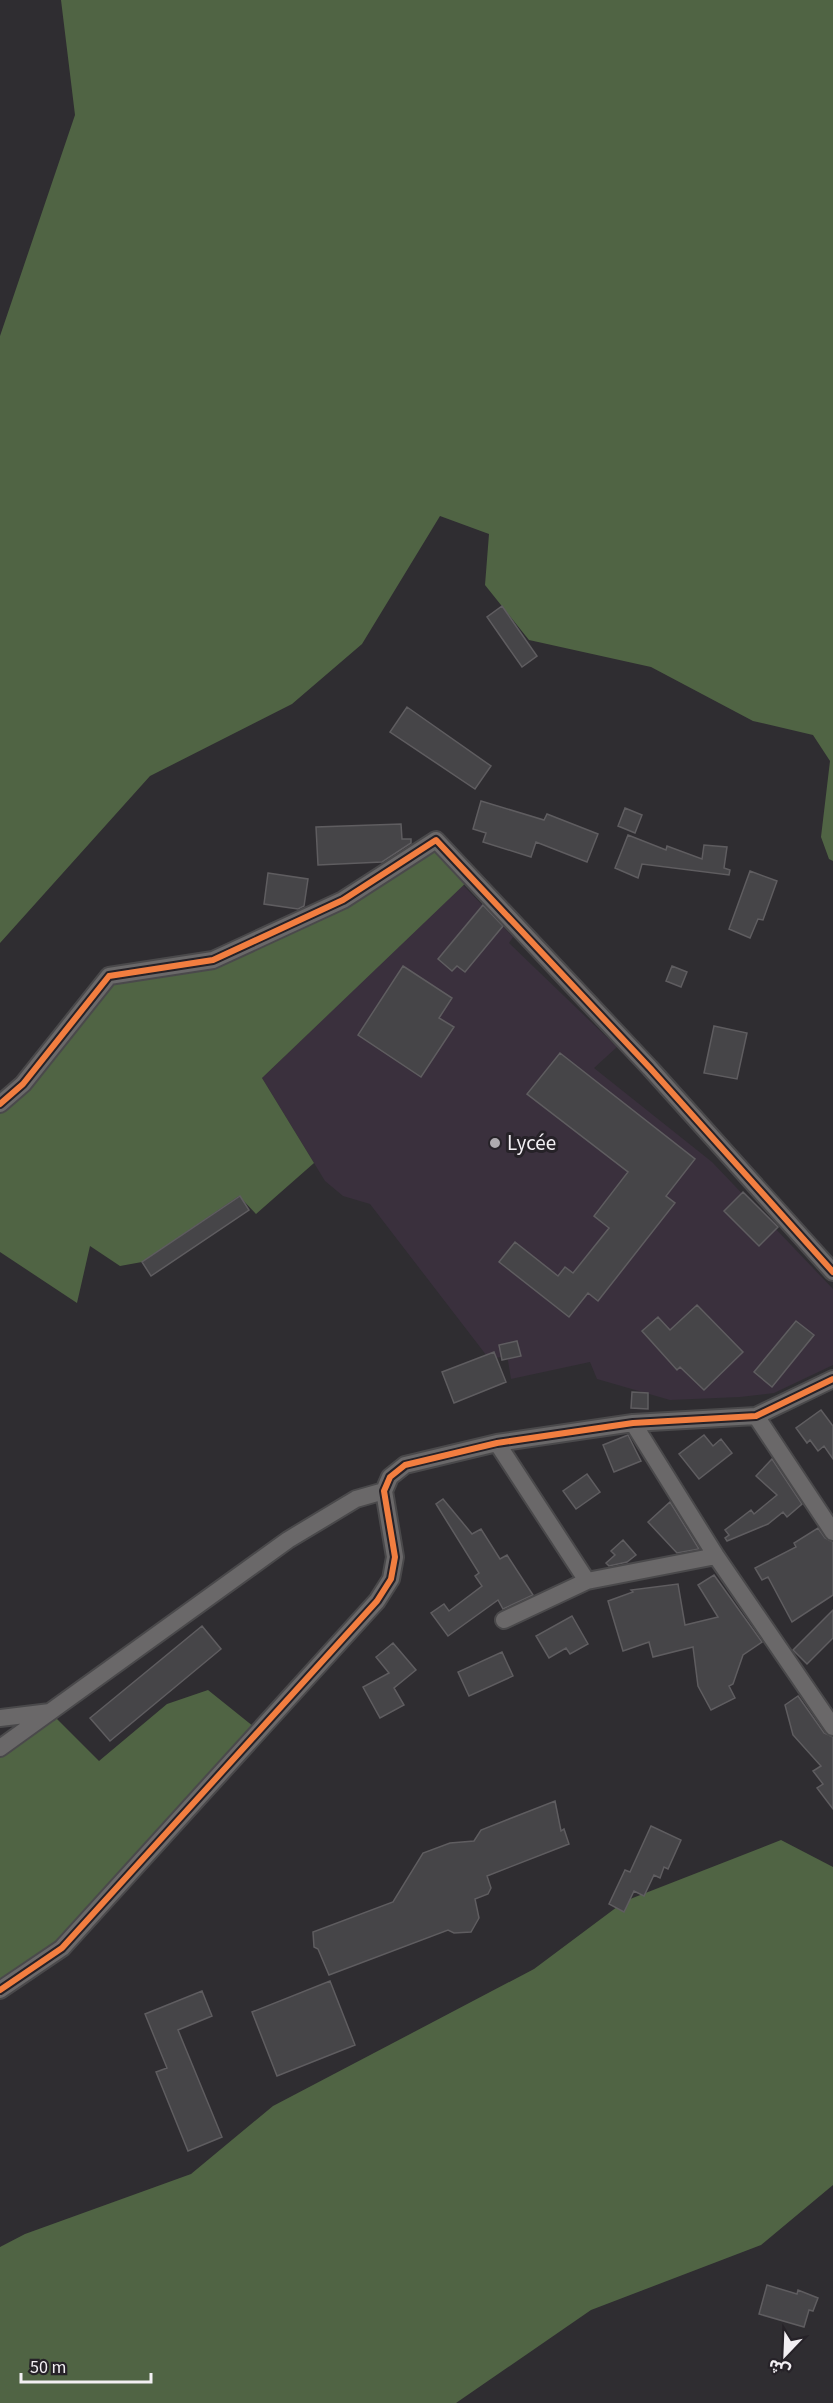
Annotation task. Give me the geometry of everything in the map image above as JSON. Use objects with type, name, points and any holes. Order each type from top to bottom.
[{"type":"street","points":[[0,1104],[23,1084],[109,976],[213,960],[343,900],[436,840],[650,1068],[833,1272]]},
{"type":"street","points":[[0,1990],[62,1948],[377,1601],[391,1579],[395,1557],[384,1491],[390,1477],[405,1465],[497,1443],[633,1423],[756,1416],[833,1379]]},
{"type":"street","points":[[756,1416],[833,1532]]},
{"type":"street","points":[[633,1423],[716,1556],[833,1727]]},
{"type":"street","points":[[497,1443],[586,1581]]},
{"type":"street","points":[[0,1748],[288,1540],[356,1499],[384,1491]]},
{"type":"street","points":[[504,1620],[586,1581],[716,1556]]},
{"type":"street","points":[[0,1718],[50,1712]]},
{"type":"shaded area","name":"Lycée","points":[[462,884],[513,937],[509,943],[617,1047],[594,1068],[712,1162],[833,1289],[833,1365],[774,1393],[740,1397],[670,1400],[597,1379],[590,1362],[511,1379],[507,1355],[490,1360],[370,1204],[343,1196],[325,1181],[262,1078]]},
{"type":"green space","points":[[61,0],[833,0],[833,861],[829,859],[821,837],[830,761],[813,735],[753,721],[651,667],[529,640],[485,585],[489,534],[440,516],[362,644],[292,704],[150,776],[0,943],[0,336],[75,115]]},
{"type":"green space","points":[[436,840],[472,877],[262,1078],[314,1163],[256,1214],[239,1196],[142,1262],[120,1266],[90,1246],[77,1303],[0,1252],[0,1104],[109,976],[213,960],[343,900]]},
{"type":"green space","points":[[208,1690],[259,1731],[62,1948],[0,1990],[0,1748],[50,1712],[99,1761],[167,1704]]},
{"type":"green space","points":[[781,1840],[833,1867],[833,2185],[761,2245],[591,2310],[456,2403],[0,2403],[0,2247],[25,2234],[191,2174],[273,2106],[534,1969],[625,1901]]},
{"type":"building","points":[[502,606],[537,656],[522,667],[487,617]]},
{"type":"building","points":[[407,707],[491,766],[475,789],[390,732]]},
{"type":"building","points":[[481,801],[544,820],[547,814],[598,834],[587,862],[536,842],[531,857],[483,842],[486,833],[473,829]]},
{"type":"building","points":[[625,808],[642,815],[635,833],[618,826]]},
{"type":"building","points":[[401,824],[402,839],[411,839],[411,843],[382,862],[318,865],[316,827]]},
{"type":"building","points":[[628,835],[666,850],[667,846],[702,859],[704,845],[727,847],[724,868],[730,870],[729,875],[642,864],[638,878],[615,868]]},
{"type":"building","points":[[750,871],[777,881],[763,920],[758,919],[750,938],[729,929]]},
{"type":"building","points":[[268,873],[308,879],[304,906],[298,909],[264,904]]},
{"type":"building","points":[[483,905],[503,926],[465,972],[457,966],[452,971],[438,959]]},
{"type":"building","points":[[403,966],[452,998],[439,1018],[454,1027],[421,1077],[358,1035]]},
{"type":"building","points":[[672,966],[687,972],[681,987],[666,981]]},
{"type":"building","points":[[714,1026],[747,1033],[737,1079],[704,1073]]},
{"type":"building","points":[[560,1053],[695,1159],[666,1196],[675,1203],[598,1301],[588,1293],[569,1317],[499,1262],[515,1242],[558,1276],[565,1267],[573,1273],[609,1228],[594,1216],[628,1172],[527,1094]]},
{"type":"building","points":[[743,1192],[778,1227],[759,1246],[724,1211]]},
{"type":"building","points":[[240,1196],[249,1210],[151,1276],[142,1262]]},
{"type":"building","points":[[697,1305],[743,1352],[704,1390],[680,1367],[677,1370],[642,1331],[658,1317],[670,1330]]},
{"type":"building","points":[[796,1321],[814,1335],[772,1387],[754,1372]]},
{"type":"building","points":[[517,1341],[521,1356],[502,1360],[499,1345]]},
{"type":"building","points":[[494,1352],[506,1382],[454,1403],[442,1372]]},
{"type":"building","points":[[632,1392],[648,1393],[648,1409],[631,1408]]},
{"type":"building","points":[[821,1410],[833,1426],[833,1459],[824,1446],[818,1451],[810,1440],[807,1443],[796,1428]]},
{"type":"building","points":[[628,1435],[641,1461],[614,1472],[603,1445]]},
{"type":"building","points":[[704,1435],[713,1446],[721,1439],[732,1453],[699,1479],[679,1454]]},
{"type":"building","points":[[772,1459],[802,1504],[787,1517],[783,1512],[768,1524],[727,1541],[725,1538],[729,1535],[725,1530],[751,1510],[754,1514],[777,1495],[756,1476]]},
{"type":"building","points":[[587,1474],[600,1492],[576,1509],[563,1491]]},
{"type":"building","points":[[443,1499],[472,1534],[481,1529],[500,1559],[507,1555],[533,1595],[503,1609],[498,1600],[448,1636],[431,1613],[444,1604],[449,1611],[482,1586],[475,1576],[479,1573],[436,1504]]},
{"type":"building","points":[[670,1502],[699,1549],[677,1553],[648,1522]]},
{"type":"building","points":[[818,1528],[825,1538],[833,1542],[833,1595],[792,1622],[768,1577],[762,1580],[755,1568],[796,1547],[794,1543]]},
{"type":"building","points":[[623,1540],[636,1555],[627,1562],[609,1566],[606,1563],[615,1555],[611,1551]]},
{"type":"building","points":[[714,1575],[762,1642],[743,1655],[733,1684],[729,1686],[735,1698],[711,1710],[698,1686],[693,1647],[653,1657],[649,1642],[623,1651],[608,1601],[633,1592],[631,1590],[678,1584],[685,1625],[718,1617],[698,1585]]},
{"type":"building","points":[[833,1610],[833,1638],[807,1664],[793,1650]]},
{"type":"building","points":[[572,1616],[588,1644],[570,1654],[566,1648],[549,1658],[536,1636]]},
{"type":"building","points":[[202,1626],[221,1649],[110,1741],[90,1718]]},
{"type":"building","points":[[393,1643],[416,1670],[394,1688],[404,1705],[380,1718],[363,1687],[389,1673],[376,1657]]},
{"type":"building","points":[[502,1652],[513,1676],[469,1696],[458,1672]]},
{"type":"building","points":[[798,1696],[824,1733],[833,1737],[833,1809],[817,1788],[823,1784],[813,1771],[821,1766],[793,1735],[785,1705]]},
{"type":"building","points":[[555,1801],[561,1831],[564,1829],[569,1844],[487,1876],[491,1888],[488,1894],[475,1899],[479,1918],[471,1932],[454,1933],[448,1930],[329,1975],[318,1949],[314,1947],[313,1932],[393,1902],[423,1853],[450,1843],[474,1841],[481,1830]]},
{"type":"building","points":[[651,1826],[681,1840],[668,1869],[664,1867],[660,1878],[654,1875],[644,1896],[634,1891],[624,1912],[609,1904],[625,1870],[630,1872]]},
{"type":"building","points":[[330,1981],[355,2045],[277,2076],[252,2012]]},
{"type":"building","points":[[202,1991],[212,2016],[178,2030],[222,2137],[188,2151],[156,2072],[167,2068],[145,2014]]},
{"type":"building","points":[[767,2285],[797,2294],[798,2290],[818,2298],[813,2311],[809,2310],[804,2327],[759,2314]]},
{"type":"cycle path","points":[[0,1104],[23,1084],[109,976],[213,960],[343,900],[436,840],[650,1068],[833,1272]]},
{"type":"cycle path","points":[[0,1990],[62,1948],[377,1601],[391,1579],[395,1557],[384,1491],[390,1477],[405,1465],[497,1443],[633,1423],[756,1416],[833,1379]]},
{"type":"place","name":"Lycée","points":[[495,1143]]}]
